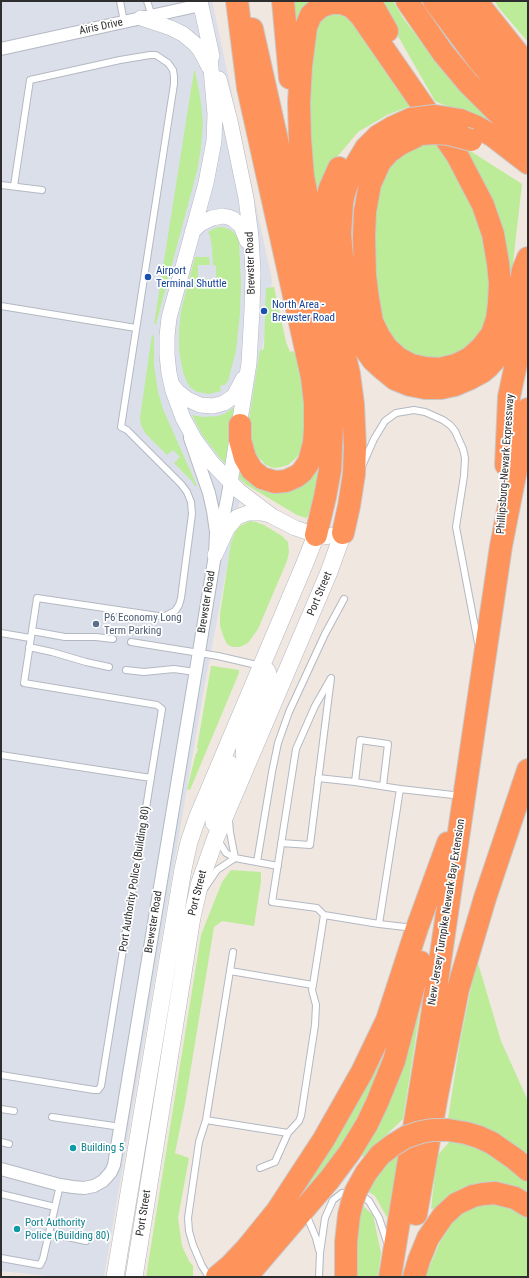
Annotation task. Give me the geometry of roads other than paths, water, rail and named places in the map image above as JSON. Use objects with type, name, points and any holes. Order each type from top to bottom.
[{"type":"highway","points":[[223,1],[241,98],[259,170],[291,281]]},
{"type":"highway","points":[[237,1],[248,88],[314,390],[315,436],[311,456],[302,472],[286,481],[275,482],[262,478],[252,470],[245,458],[240,440],[240,426]]},
{"type":"highway","points":[[246,1],[323,347],[331,403],[332,426],[330,470],[326,497],[316,535]]},
{"type":"highway","points":[[268,1],[285,147],[297,230]]},
{"type":"highway","points":[[284,1],[294,120],[303,176],[310,212],[349,374],[353,404],[355,447],[352,490],[342,533]]},
{"type":"highway","points":[[370,1],[464,147],[493,234],[499,273],[498,311],[495,326],[492,334],[485,344],[476,353],[463,362],[448,368],[425,368],[411,365],[398,358],[387,348],[379,336],[372,322],[369,306],[365,275],[364,224],[366,202],[370,184],[376,168],[384,156],[416,126]]},
{"type":"highway","points":[[408,1],[443,53],[468,83],[522,92]]},
{"type":"highway","points":[[434,1],[471,50],[522,92]]},
{"type":"highway","points":[[456,1],[522,92]]},
{"type":"highway","points":[[476,1],[522,92]]},
{"type":"highway","points":[[482,1],[522,92],[528,141]]},
{"type":"highway","points":[[303,176],[299,103],[301,66],[305,34],[308,21],[312,15],[320,7],[331,3],[342,3],[352,7],[361,16],[464,147]]},
{"type":"highway","points":[[528,178],[507,154],[477,127],[460,120],[435,116],[427,116],[400,141],[382,152],[371,163],[366,169],[359,186],[353,214],[351,248],[352,294],[358,331],[363,346],[373,360],[389,374],[402,382],[417,387],[433,389],[448,387],[476,376],[488,367],[502,349],[513,323],[523,270],[528,258]]},
{"type":"highway","points":[[332,302],[325,254],[323,223],[327,196],[334,178],[350,152],[364,138],[389,126],[416,126],[435,133],[449,134],[464,147],[507,154],[528,163]]},
{"type":"highway","name":"Phillipsburg-Newark Expressway","points":[[501,546],[509,397],[528,306]]},
{"type":"highway","points":[[501,546],[528,410]]},
{"type":"highway","name":"Phillipsburg-Newark Expressway","points":[[501,546],[528,474]]},
{"type":"highway","name":"New Jersey Turnpike Newark Bay Extension","points":[[396,1272],[501,546]]},
{"type":"highway","name":"New Jersey Turnpike Newark Bay Extension","points":[[396,1272],[437,1095],[458,990],[485,898],[528,770]]},
{"type":"highway","points":[[217,1277],[242,1254],[274,1215],[338,1116],[362,1072],[390,1012],[417,928],[465,797]]},
{"type":"highway","points":[[246,1277],[336,1171],[356,1143],[370,1118],[386,1082],[400,1040],[465,797]]},
{"type":"highway","points":[[346,1277],[346,1235],[349,1215],[358,1186],[375,1161],[385,1151],[398,1142],[411,1135],[421,1132],[454,1130],[479,1137],[492,1143],[512,1156],[528,1170]]},
{"type":"highway","points":[[414,1277],[428,1238],[443,1216],[456,1204],[473,1196],[495,1193],[515,1198],[528,1206]]},
{"type":"main road","name":"Port Street","points":[[134,1273],[195,903],[200,882],[216,837],[329,572],[342,533]]},
{"type":"main road","name":"Port Street","points":[[115,1277],[184,862],[195,822],[316,535]]},
{"type":"main road","points":[[245,769],[244,738],[269,678],[267,671],[261,666]]},
{"type":"main road","points":[[216,837],[214,815],[231,760],[230,739]]},
{"type":"street","name":"Airis Drive","points":[[1,49],[147,17],[200,3]]},
{"type":"street","name":"Brewster Road","points":[[1,1169],[60,1185],[78,1188],[98,1184],[107,1177],[114,1165],[121,1127],[198,654],[215,555],[225,510],[240,426],[249,363],[253,291],[252,256],[247,208],[226,107],[209,46],[200,3]]},
{"type":"street","points":[[147,17],[177,31],[188,38],[200,50],[212,74]]},
{"type":"street","name":"Brewster Road","points":[[209,46],[215,114],[212,155],[206,183],[172,308],[168,327],[167,355],[171,382],[211,502],[215,527],[215,555]]},
{"type":"street","points":[[192,233],[200,224],[212,218],[223,216],[233,219],[241,226],[252,256]]},
{"type":"street","points":[[171,382],[181,396],[193,403],[206,406],[218,405],[234,396],[240,386],[249,363]]},
{"type":"street","name":"Brewster Road","points":[[183,418],[202,451],[230,483],[272,516],[295,528],[316,535],[330,536],[342,533]]},
{"type":"street","points":[[215,555],[227,529],[237,517],[248,513],[262,513],[272,516]]},
{"type":"lane","points":[[120,1],[124,22]]},
{"type":"lane","points":[[147,1],[147,17]]},
{"type":"lane","points":[[14,186],[30,80],[120,60],[150,55],[156,55],[168,63],[173,70],[174,84],[121,427],[127,430],[181,484],[187,492],[191,502],[192,514],[179,605],[175,611],[170,614],[158,616],[37,598],[29,648],[52,652],[109,667]]},
{"type":"lane","points":[[1,185],[42,190]]},
{"type":"lane","points":[[1,306],[136,328]]},
{"type":"lane","points":[[352,490],[374,439],[385,421],[390,417],[405,411],[414,410],[425,412],[443,420],[455,431],[463,449],[465,458],[464,476],[456,527],[483,670]]},
{"type":"lane","points":[[257,862],[278,743],[293,705],[325,634],[344,599]]},
{"type":"lane","points":[[1,633],[113,639]]},
{"type":"lane","points":[[131,642],[261,666]]},
{"type":"lane","name":"Port Authority Police (Building 80)","points":[[1,1075],[94,1090],[100,1088],[162,711],[159,706],[24,683],[29,648]]},
{"type":"lane","points":[[126,670],[144,672],[174,669],[196,672]]},
{"type":"lane","points":[[281,843],[310,845],[331,678],[315,706],[296,749],[281,843],[278,866],[272,902],[317,908],[324,915],[379,924],[417,928]]},
{"type":"lane","points":[[355,782],[360,740],[388,744],[383,786]]},
{"type":"lane","points":[[1,755],[151,778]]},
{"type":"lane","points":[[318,778],[465,797]]},
{"type":"lane","points":[[379,924],[400,789]]},
{"type":"lane","points":[[228,809],[230,832],[235,858]]},
{"type":"lane","points":[[216,837],[226,853],[235,858],[278,866]]},
{"type":"lane","points":[[195,903],[218,870],[235,858]]},
{"type":"lane","points":[[260,1168],[275,1162],[288,1133],[301,1116],[316,1018],[316,1005],[312,990],[324,915]]},
{"type":"lane","points":[[209,1277],[193,1246],[189,1232],[188,1218],[199,1142],[206,1120],[233,952]]},
{"type":"lane","points":[[230,971],[313,985]]},
{"type":"lane","points":[[1,1109],[14,1111]]},
{"type":"lane","points":[[52,1117],[121,1127]]},
{"type":"lane","points":[[206,1120],[288,1133]]},
{"type":"lane","points":[[1,1142],[9,1144]]},
{"type":"lane","points":[[1,1258],[40,1265],[43,1259],[60,1185]]},
{"type":"lane","points":[[319,1277],[320,1253],[325,1218],[330,1205],[337,1196],[342,1193],[352,1192],[365,1198],[376,1212],[396,1272]]},
{"type":"lane","points":[[1,1194],[55,1206]]},
{"type":"lane","points":[[297,1218],[316,1238],[320,1253]]},
{"type":"lane","points":[[49,1233],[86,1241]]},
{"type":"place","name":"Airport Terminal Shuttle","points":[[148,277]]},
{"type":"place","name":"North Area - Brewster Road","points":[[264,311]]},
{"type":"place","name":"P6 Economy Long Term Parking","points":[[96,624]]},
{"type":"place","name":"Building 5","points":[[73,1148]]},
{"type":"place","name":"Port Authority Police (Building 80)","points":[[17,1229]]}]
